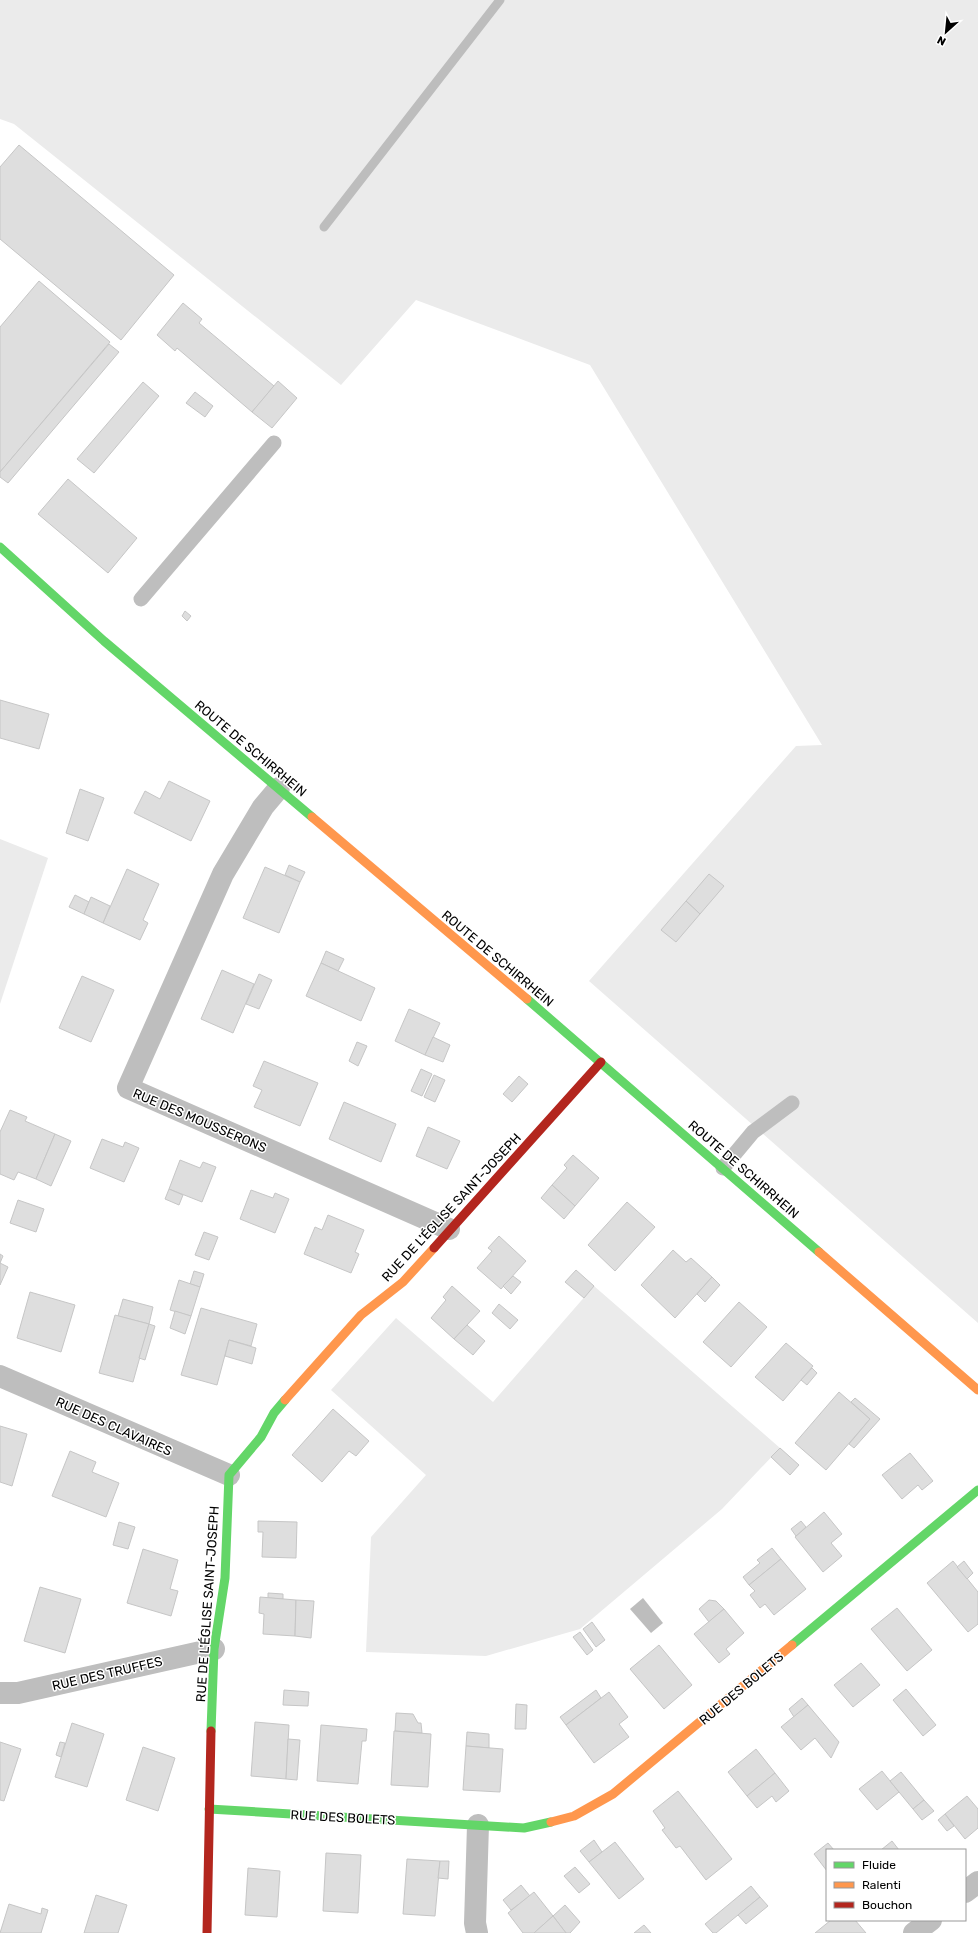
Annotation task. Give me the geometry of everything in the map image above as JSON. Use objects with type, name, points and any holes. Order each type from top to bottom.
[{"type":"street","name":"ROUTE DE SCHIRRHEIN","points":[[0,547],[104,641],[601,1062],[978,1390]]},
{"type":"street","name":"RUE DES MOUSSERONS","points":[[279,788],[263,807],[223,874],[128,1088],[450,1229]]},
{"type":"street","name":"RUE DE L'ÉGLISE SAINT-JOSEPH","points":[[207,1933],[214,1649],[224,1578],[229,1475],[261,1437],[274,1413],[361,1315],[403,1282],[601,1062]]},
{"type":"street","name":"RUE DES CLAVAIRES","points":[[0,1376],[229,1475]]},
{"type":"street","name":"RUE DES BOLETS","points":[[209,1809],[524,1828],[574,1816],[613,1794],[978,1490]]},
{"type":"street","name":"RUE DES TRUFFES","points":[[0,1693],[18,1693],[214,1649]]},
{"type":"street","points":[[477,1933],[475,1923],[478,1825]]},
{"type":"street","points":[[966,1891],[978,1882]]},
{"type":"street","points":[[914,1933],[930,1921]]},
{"type":"lane","points":[[140,599],[274,443]]},
{"type":"lane","points":[[723,1168],[753,1132],[792,1103]]},
{"type":"shaded area","points":[[0,0],[978,0],[978,1323],[589,981],[796,746],[822,745],[590,365],[416,300],[341,385],[14,124],[0,119]]},
{"type":"shaded area","points":[[0,839],[48,858],[0,1004]]},
{"type":"shaded area","points":[[594,1286],[780,1448],[722,1509],[580,1629],[486,1656],[366,1652],[371,1537],[426,1475],[331,1390],[396,1318],[493,1402]]},
{"type":"shaded area","points":[[643,1598],[663,1623],[651,1633],[630,1609]]},
{"type":"building","points":[[19,145],[174,275],[121,340],[0,239],[0,167]]},
{"type":"building","points":[[39,281],[110,342],[0,472],[0,327]]},
{"type":"building","points":[[183,303],[202,319],[199,323],[274,386],[252,412],[177,348],[175,351],[157,335]]},
{"type":"building","points":[[109,344],[119,352],[8,483],[0,477],[0,472]]},
{"type":"building","points":[[278,381],[297,398],[272,428],[252,412]]},
{"type":"building","points":[[143,382],[159,396],[94,473],[77,459]]},
{"type":"building","points":[[195,392],[213,406],[205,417],[186,403]]},
{"type":"building","points":[[68,479],[137,538],[108,573],[38,514]]},
{"type":"building","points":[[185,611],[191,616],[187,621],[182,616]]},
{"type":"building","points":[[0,700],[49,714],[39,749],[0,738]]},
{"type":"building","points":[[169,781],[210,801],[191,841],[134,813],[145,791],[160,799]]},
{"type":"building","points":[[80,789],[104,798],[88,841],[66,833]]},
{"type":"building","points":[[289,865],[305,872],[300,882],[285,875]]},
{"type":"building","points":[[265,867],[300,882],[279,933],[243,918]]},
{"type":"building","points":[[127,869],[159,884],[143,920],[148,923],[140,940],[103,923]]},
{"type":"building","points":[[709,874],[724,886],[700,914],[686,901]]},
{"type":"building","points":[[75,895],[89,902],[84,914],[69,907]]},
{"type":"building","points":[[91,897],[110,906],[103,923],[84,914]]},
{"type":"building","points":[[686,901],[700,914],[676,942],[661,930]]},
{"type":"building","points":[[326,951],[344,959],[338,971],[321,963]]},
{"type":"building","points":[[321,963],[375,988],[361,1021],[306,996]]},
{"type":"building","points":[[222,970],[254,984],[233,1033],[201,1019]]},
{"type":"building","points":[[259,974],[272,980],[259,1009],[246,1004]]},
{"type":"building","points":[[82,976],[114,990],[91,1042],[59,1028]]},
{"type":"building","points":[[409,1009],[440,1023],[425,1055],[395,1041]]},
{"type":"building","points":[[433,1037],[450,1045],[443,1062],[425,1055]]},
{"type":"building","points":[[357,1042],[367,1046],[358,1066],[349,1061]]},
{"type":"building","points":[[264,1061],[318,1083],[300,1126],[254,1107],[262,1090],[253,1086]]},
{"type":"building","points":[[421,1069],[432,1074],[422,1096],[411,1091]]},
{"type":"building","points":[[434,1075],[445,1080],[435,1102],[424,1097]]},
{"type":"building","points":[[519,1076],[528,1084],[512,1102],[503,1094]]},
{"type":"building","points":[[344,1102],[396,1124],[381,1162],[329,1139]]},
{"type":"building","points":[[10,1110],[27,1117],[25,1121],[55,1134],[36,1179],[18,1172],[14,1180],[0,1174],[0,1132]]},
{"type":"building","points":[[428,1127],[460,1141],[447,1169],[416,1156]]},
{"type":"building","points":[[55,1134],[71,1141],[51,1186],[36,1179]]},
{"type":"building","points":[[102,1139],[123,1147],[125,1142],[139,1148],[124,1182],[90,1168]]},
{"type":"building","points":[[573,1155],[599,1178],[575,1206],[552,1185],[567,1168],[564,1165]]},
{"type":"building","points":[[180,1160],[200,1168],[203,1162],[216,1167],[202,1202],[169,1189]]},
{"type":"building","points":[[552,1185],[575,1206],[564,1219],[541,1198]]},
{"type":"building","points":[[169,1189],[183,1195],[179,1205],[165,1199]]},
{"type":"building","points":[[251,1190],[273,1198],[275,1193],[289,1199],[275,1233],[240,1219]]},
{"type":"building","points":[[18,1200],[44,1209],[36,1232],[10,1223]]},
{"type":"building","points":[[627,1202],[655,1227],[615,1271],[588,1245]]},
{"type":"building","points":[[328,1215],[364,1230],[355,1252],[359,1254],[351,1273],[304,1254],[315,1227],[322,1230]]},
{"type":"building","points":[[204,1232],[218,1237],[209,1260],[195,1255]]},
{"type":"building","points":[[499,1236],[526,1261],[501,1289],[477,1268],[492,1251],[488,1248]]},
{"type":"building","points":[[673,1250],[686,1262],[691,1258],[712,1277],[675,1318],[641,1285]]},
{"type":"building","points":[[0,1254],[3,1256],[0,1263]]},
{"type":"building","points":[[0,1263],[8,1267],[0,1285]]},
{"type":"building","points":[[576,1270],[594,1286],[584,1298],[565,1282]]},
{"type":"building","points":[[194,1271],[204,1274],[200,1287],[190,1284]]},
{"type":"building","points":[[513,1276],[521,1282],[511,1294],[503,1286]]},
{"type":"building","points":[[712,1277],[720,1285],[705,1302],[697,1294]]},
{"type":"building","points":[[179,1280],[200,1287],[191,1316],[170,1310]]},
{"type":"building","points":[[452,1286],[480,1311],[454,1339],[431,1318],[446,1300],[443,1297]]},
{"type":"building","points":[[30,1292],[75,1305],[61,1352],[17,1338]]},
{"type":"building","points":[[123,1299],[153,1307],[149,1324],[118,1316]]},
{"type":"building","points":[[739,1302],[767,1327],[731,1367],[703,1342]]},
{"type":"building","points":[[499,1304],[518,1320],[510,1329],[492,1313]]},
{"type":"building","points":[[201,1308],[257,1324],[251,1346],[229,1340],[217,1385],[181,1375]]},
{"type":"building","points":[[175,1311],[191,1316],[185,1334],[170,1328]]},
{"type":"building","points":[[115,1315],[149,1324],[133,1382],[99,1373]]},
{"type":"building","points":[[149,1324],[155,1326],[145,1360],[139,1358]]},
{"type":"building","points":[[467,1325],[485,1341],[473,1355],[454,1339]]},
{"type":"building","points":[[229,1340],[256,1348],[252,1364],[225,1356]]},
{"type":"building","points":[[786,1343],[813,1366],[783,1401],[755,1377]]},
{"type":"building","points":[[812,1368],[817,1373],[807,1385],[801,1380]]},
{"type":"building","points":[[839,1392],[870,1419],[826,1470],[795,1443]]},
{"type":"building","points":[[855,1398],[880,1419],[854,1448],[849,1444],[870,1419],[851,1402]]},
{"type":"building","points":[[333,1409],[369,1441],[356,1456],[349,1451],[322,1482],[292,1455]]},
{"type":"building","points":[[0,1426],[27,1434],[12,1486],[0,1482]]},
{"type":"building","points":[[780,1448],[799,1465],[790,1475],[771,1457]]},
{"type":"building","points":[[70,1451],[96,1462],[92,1472],[119,1483],[106,1517],[52,1496]]},
{"type":"building","points":[[910,1453],[933,1481],[922,1490],[918,1485],[902,1499],[882,1475]]},
{"type":"building","points":[[824,1512],[842,1534],[831,1543],[842,1556],[823,1572],[795,1537]]},
{"type":"building","points":[[258,1521],[297,1522],[296,1558],[262,1557],[263,1532],[258,1532]]},
{"type":"building","points":[[801,1521],[806,1527],[796,1536],[791,1529]]},
{"type":"building","points":[[119,1522],[135,1527],[128,1549],[113,1545]]},
{"type":"building","points":[[772,1548],[781,1559],[749,1585],[743,1577],[760,1563],[757,1560]]},
{"type":"building","points":[[143,1549],[178,1560],[170,1589],[178,1591],[171,1616],[127,1603]]},
{"type":"building","points":[[781,1559],[806,1589],[774,1615],[765,1604],[760,1608],[750,1595],[755,1591],[749,1585]]},
{"type":"building","points":[[953,1561],[978,1592],[978,1624],[968,1632],[927,1583]]},
{"type":"building","points":[[964,1561],[973,1573],[967,1579],[957,1567]]},
{"type":"building","points":[[40,1587],[81,1599],[65,1653],[24,1641]]},
{"type":"building","points":[[268,1593],[283,1594],[283,1599],[268,1598]]},
{"type":"building","points":[[260,1597],[296,1600],[295,1636],[263,1634],[264,1614],[259,1613]]},
{"type":"building","points":[[296,1600],[314,1601],[311,1638],[295,1636]]},
{"type":"building","points":[[709,1600],[716,1601],[724,1609],[709,1622],[699,1609]]},
{"type":"building","points":[[897,1608],[932,1650],[907,1671],[871,1629]]},
{"type":"building","points":[[724,1609],[744,1633],[726,1649],[730,1654],[719,1663],[694,1634]]},
{"type":"building","points":[[592,1622],[605,1640],[596,1647],[583,1629]]},
{"type":"building","points":[[580,1632],[593,1650],[587,1655],[573,1637]]},
{"type":"building","points":[[659,1645],[692,1685],[664,1709],[630,1669]]},
{"type":"building","points":[[861,1663],[880,1685],[853,1707],[834,1685]]},
{"type":"building","points":[[906,1689],[936,1725],[923,1736],[893,1700]]},
{"type":"building","points":[[284,1690],[309,1692],[308,1706],[283,1705]]},
{"type":"building","points":[[596,1690],[601,1698],[566,1725],[560,1717]]},
{"type":"building","points":[[609,1692],[628,1717],[619,1724],[629,1737],[594,1763],[566,1725]]},
{"type":"building","points":[[802,1698],[808,1705],[794,1717],[789,1709]]},
{"type":"building","points":[[516,1704],[527,1705],[526,1729],[515,1729]]},
{"type":"building","points":[[808,1705],[839,1742],[831,1758],[815,1738],[801,1750],[781,1727]]},
{"type":"building","points":[[396,1713],[413,1714],[418,1723],[421,1723],[422,1733],[395,1731]]},
{"type":"building","points":[[255,1722],[289,1725],[286,1779],[251,1776]]},
{"type":"building","points":[[72,1723],[104,1734],[87,1787],[55,1777]]},
{"type":"building","points":[[321,1725],[367,1729],[366,1741],[362,1741],[358,1784],[317,1781]]},
{"type":"building","points":[[394,1731],[431,1734],[428,1787],[391,1785]]},
{"type":"building","points":[[467,1732],[489,1734],[489,1748],[466,1746]]},
{"type":"building","points":[[288,1739],[300,1740],[297,1780],[286,1779]]},
{"type":"building","points":[[0,1742],[21,1749],[4,1801],[0,1800]]},
{"type":"building","points":[[60,1742],[65,1743],[61,1757],[56,1755]]},
{"type":"building","points":[[466,1746],[503,1749],[500,1792],[463,1790]]},
{"type":"building","points":[[143,1747],[175,1758],[158,1811],[126,1800]]},
{"type":"building","points":[[756,1749],[775,1773],[747,1796],[728,1772]]},
{"type":"building","points":[[882,1771],[899,1792],[877,1810],[859,1789]]},
{"type":"building","points":[[901,1772],[924,1800],[913,1809],[890,1781]]},
{"type":"building","points":[[775,1773],[789,1791],[776,1802],[772,1796],[757,1808],[747,1796]]},
{"type":"building","points":[[678,1791],[732,1859],[706,1880],[680,1846],[676,1848],[662,1830],[665,1828],[653,1811]]},
{"type":"building","points":[[967,1796],[978,1809],[978,1828],[965,1839],[945,1814]]},
{"type":"building","points":[[924,1800],[934,1811],[922,1820],[913,1809]]},
{"type":"building","points":[[945,1814],[954,1826],[947,1831],[938,1820]]},
{"type":"building","points":[[594,1840],[602,1852],[589,1862],[580,1851]]},
{"type":"building","points":[[892,1841],[898,1849],[882,1849]]},
{"type":"building","points":[[615,1842],[644,1879],[619,1899],[589,1862]]},
{"type":"building","points":[[828,1843],[833,1849],[826,1849],[826,1870],[814,1854]]},
{"type":"building","points":[[326,1853],[361,1855],[358,1913],[323,1911]]},
{"type":"building","points":[[407,1859],[440,1861],[435,1916],[403,1914]]},
{"type":"building","points":[[440,1861],[449,1861],[448,1879],[438,1878]]},
{"type":"building","points":[[575,1867],[590,1884],[579,1893],[564,1876]]},
{"type":"building","points":[[248,1868],[280,1871],[277,1917],[245,1915]]},
{"type":"building","points":[[521,1885],[530,1896],[511,1910],[503,1900]]},
{"type":"building","points":[[751,1886],[760,1897],[716,1933],[713,1933],[705,1924]]},
{"type":"building","points":[[534,1892],[553,1916],[534,1933],[523,1933],[508,1913]]},
{"type":"building","points":[[96,1895],[127,1905],[118,1933],[84,1933]]},
{"type":"building","points":[[760,1897],[768,1906],[746,1924],[738,1915]]},
{"type":"building","points":[[9,1904],[41,1914],[42,1908],[48,1910],[41,1933],[0,1933]]},
{"type":"building","points":[[565,1905],[580,1922],[570,1933],[566,1933],[553,1916]]},
{"type":"building","points":[[553,1916],[566,1933],[534,1933]]},
{"type":"building","points":[[830,1921],[856,1921],[866,1933],[815,1933]]},
{"type":"building","points":[[644,1925],[651,1933],[634,1933]]},
{"type":"waterway","points":[[324,227],[500,0]]},
{"type":"traffic: fast","points":[[0,547],[104,641],[312,817]]},
{"type":"traffic: fast","points":[[527,999],[819,1252]]},
{"type":"traffic: fast","points":[[211,1731],[214,1649],[225,1578],[229,1475],[261,1437],[274,1413],[285,1400]]},
{"type":"traffic: fast","points":[[792,1645],[978,1490]]},
{"type":"traffic: fast","points":[[209,1809],[524,1828],[551,1822]]},
{"type":"traffic: slow","points":[[312,817],[527,999]]},
{"type":"traffic: slow","points":[[285,1400],[361,1315],[403,1282],[434,1248]]},
{"type":"traffic: slow","points":[[819,1252],[978,1390]]},
{"type":"traffic: slow","points":[[551,1822],[574,1816],[613,1794],[792,1645]]},
{"type":"traffic: jam","points":[[434,1248],[601,1062]]},
{"type":"traffic: jam","points":[[207,1933],[211,1731]]}]
